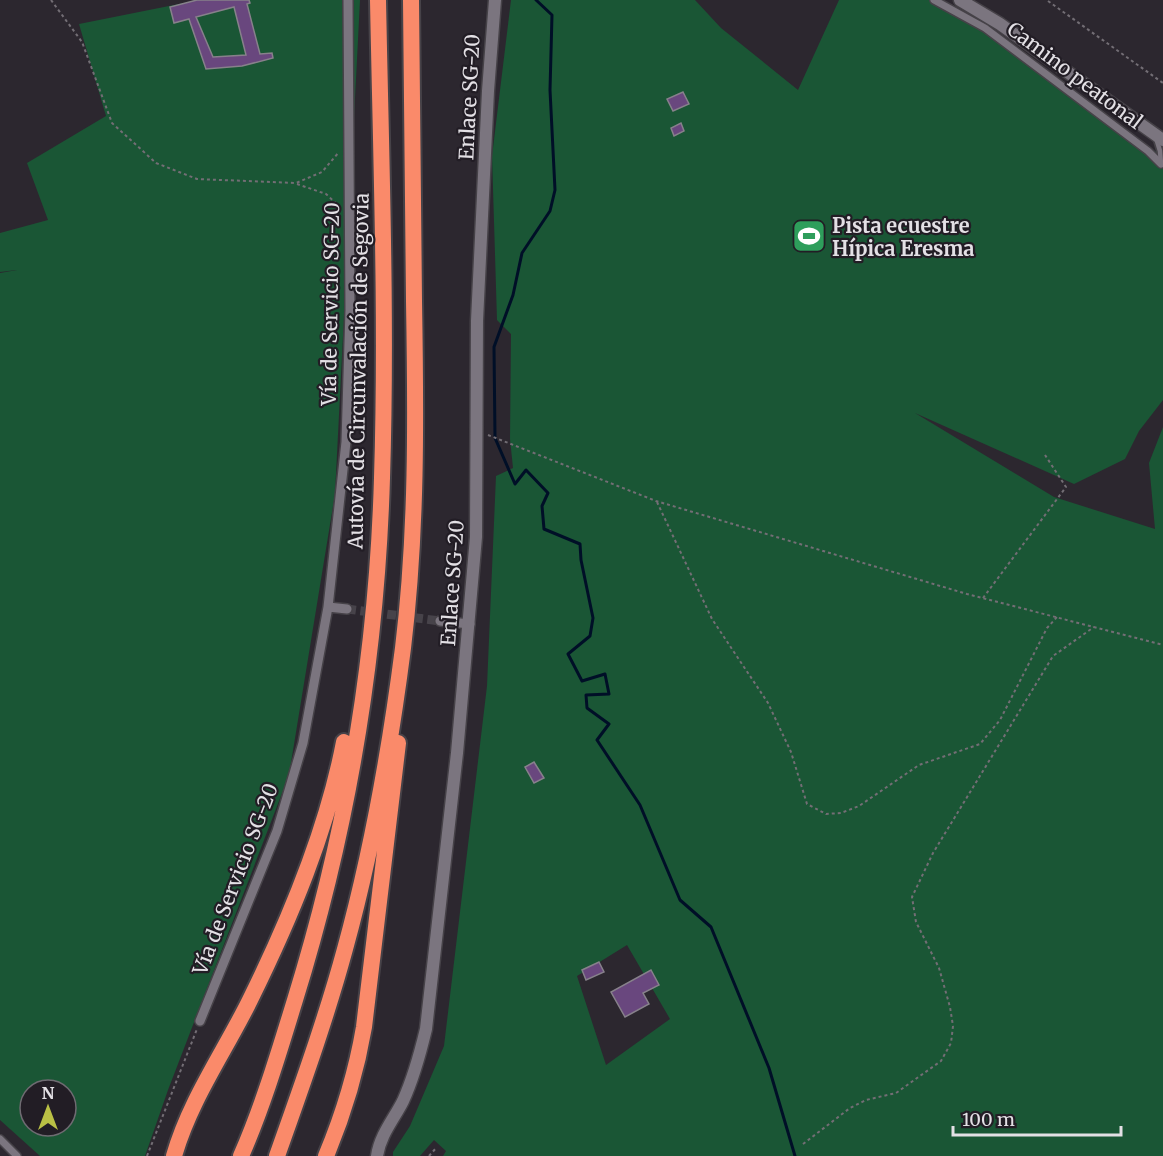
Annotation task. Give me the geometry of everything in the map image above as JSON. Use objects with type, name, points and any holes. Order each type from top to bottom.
[{"type":"highway","name":"Autovía de Circunvalación de Segovia","points":[[241,1156],[281,1045],[314,938],[357,735],[371,628],[382,478],[383,304],[378,0]]},
{"type":"highway","points":[[326,1156],[345,1110],[364,1028],[397,756],[412,543],[416,396],[411,0]]},
{"type":"highway","points":[[174,1156],[207,1079],[250,1000],[304,878],[340,760],[356,679],[371,628]]},
{"type":"highway","points":[[277,1156],[345,951],[365,871],[403,646]]},
{"type":"street","name":"Vía de Servicio SG-20","points":[[200,1021],[277,831],[303,743],[328,607],[346,442],[350,310],[348,0]]},
{"type":"street","name":"Enlace SG-20","points":[[377,1156],[385,1130],[401,1104],[412,1079],[426,1029],[457,753],[476,537],[477,321],[488,91],[495,0]]},
{"type":"street","name":"Camino peatonal","points":[[934,0],[986,28],[1161,164]]},
{"type":"street","points":[[960,0],[1000,24],[1159,138]]},
{"type":"street","points":[[328,607],[347,609]]},
{"type":"street","points":[[440,621],[470,624]]},
{"type":"street","points":[[0,1139],[17,1156]]},
{"type":"lane","points":[[1159,138],[1161,164]]},
{"type":"path","points":[[51,0],[82,42],[112,123],[156,163],[197,179],[296,183],[326,194],[350,216]]},
{"type":"path","points":[[1048,1],[1163,83]]},
{"type":"path","points":[[296,183],[322,172],[350,140]]},
{"type":"path","points":[[477,430],[656,501],[982,598],[1163,645]]},
{"type":"path","points":[[982,598],[1066,487],[1045,455]]},
{"type":"path","points":[[656,501],[712,619],[768,703],[791,752],[807,804],[826,814],[841,813],[859,807],[919,765],[980,744],[1000,720],[1047,628],[1057,617]]},
{"type":"path","points":[[803,1144],[850,1108],[866,1100],[896,1093],[941,1060],[951,1043],[953,1026],[950,1007],[939,968],[916,922],[912,897],[933,853],[1053,656],[1094,627]]},
{"type":"path","points":[[147,1156],[200,1021]]},
{"type":"path","points":[[429,1156],[437,1147]]},
{"type":"green space","points":[[199,0],[360,0],[335,494],[289,775],[168,1090],[145,1156],[40,1156],[20,1138],[78,1138],[78,1078],[18,1078],[18,1136],[0,1120],[0,273],[17,270],[0,272],[0,233],[48,220],[27,163],[106,116],[79,24]]},
{"type":"green space","points":[[511,0],[695,0],[721,28],[798,90],[839,0],[934,0],[985,28],[1096,115],[1163,156],[1163,400],[1139,431],[1125,459],[1074,484],[915,413],[1054,497],[1155,529],[1149,463],[1163,427],[1163,1156],[443,1156],[446,1151],[434,1140],[420,1156],[393,1156],[393,1152],[410,1126],[444,1046],[487,686],[496,476],[513,468],[510,439],[511,334],[497,320],[492,156]],"holes":[[[627,945],[670,1019],[606,1065],[577,976]]]},
{"type":"building","points":[[197,0],[249,0],[250,3],[247,4],[260,54],[272,53],[273,58],[242,66],[206,69],[189,19],[174,23],[170,7]],"holes":[[[234,7],[246,55],[213,57],[196,17]]]},
{"type":"building","points":[[683,92],[689,104],[673,111],[667,99]]},
{"type":"building","points":[[681,123],[684,131],[674,136],[671,128]]},
{"type":"building","points":[[534,762],[544,778],[534,783],[525,767]]},
{"type":"building","points":[[599,962],[604,972],[586,980],[582,970]]},
{"type":"building","points":[[651,970],[659,985],[643,993],[649,1004],[625,1017],[611,992]]},
{"type":"waterway","points":[[536,0],[552,15],[550,90],[555,190],[550,211],[522,253],[513,295],[494,347],[495,438],[515,484],[526,470],[548,493],[542,506],[544,529],[580,544],[593,618],[590,636],[568,654],[582,681],[605,674],[609,694],[586,695],[587,708],[609,724],[597,740],[640,805],[680,900],[711,927],[769,1068],[795,1156]]},
{"type":"tunnel","points":[[347,609],[440,621]]},
{"type":"place","name":"Pista ecuestre Hípica Eresma","points":[[809,236]]}]
